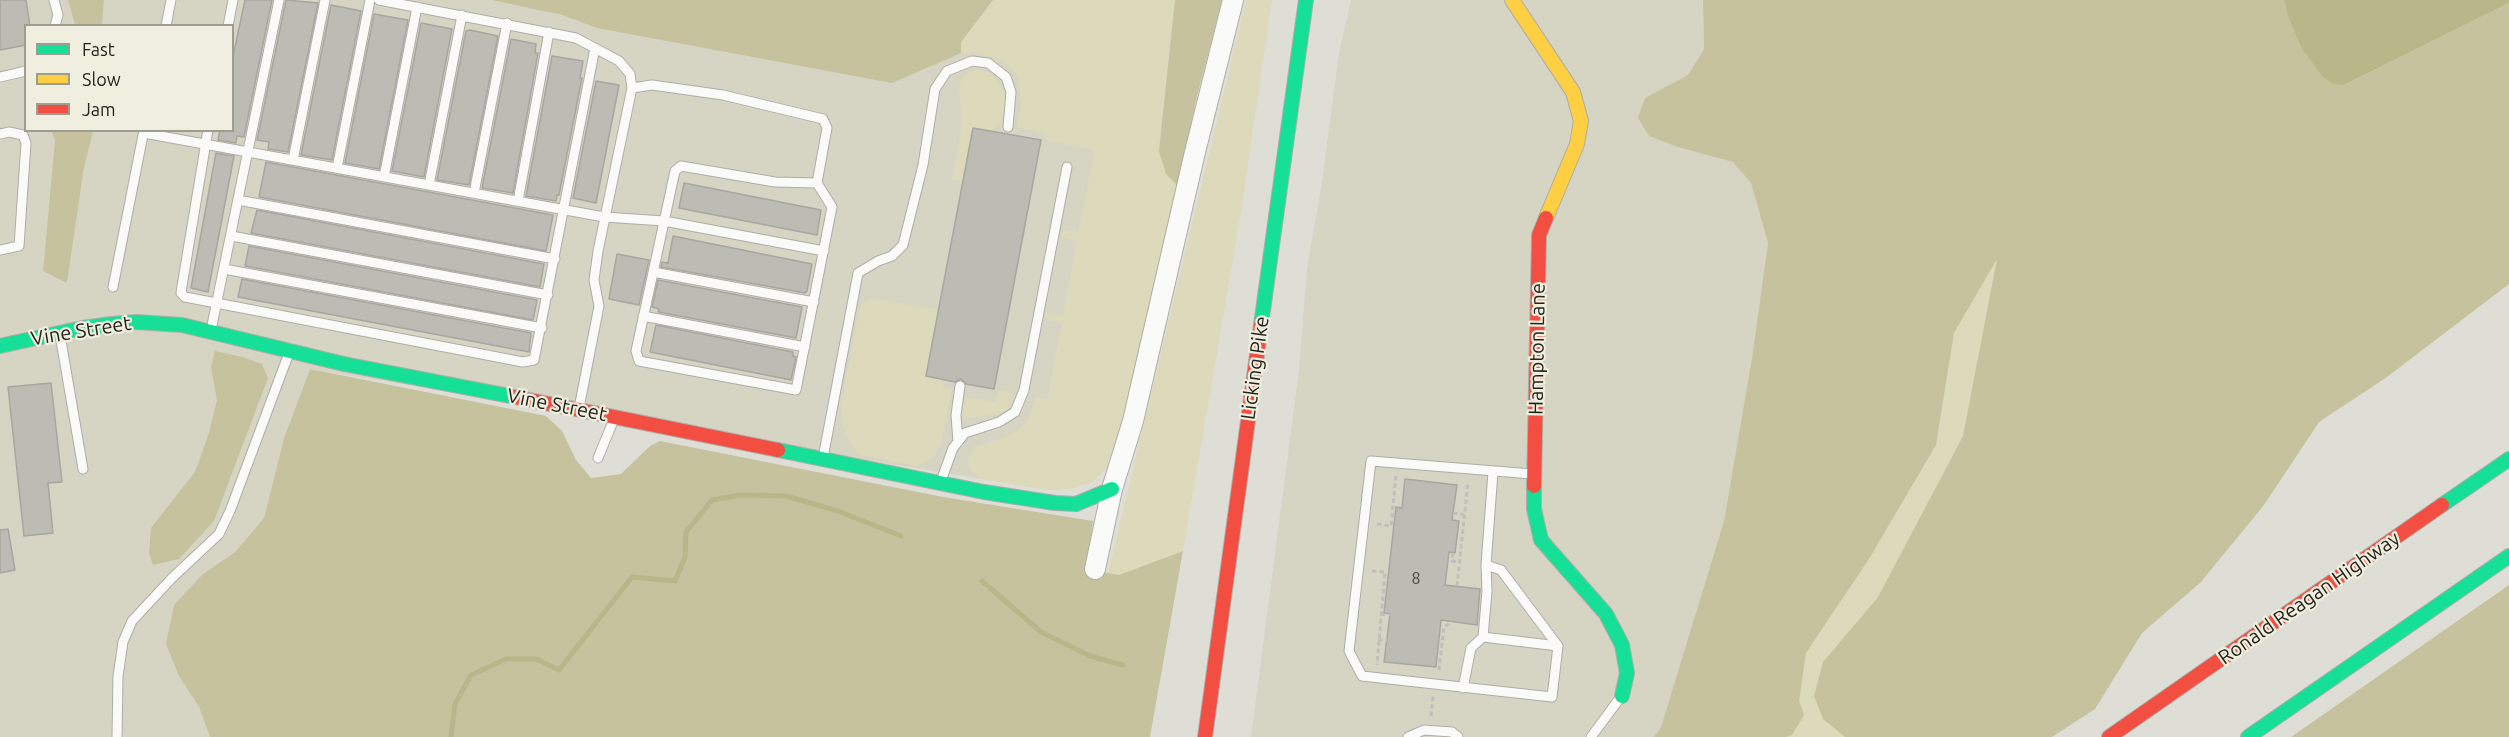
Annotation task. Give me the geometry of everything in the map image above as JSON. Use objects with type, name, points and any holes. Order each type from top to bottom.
[{"type":"main road","name":"Licking Pike","points":[[1204,737],[1306,0]]},
{"type":"main road","name":"Hampton Lane","points":[[1512,0],[1573,92],[1581,121],[1577,144],[1539,235],[1534,509],[1541,540],[1606,614],[1622,645],[1627,673],[1622,696]]},
{"type":"main road","name":"Vine Street","points":[[0,346],[82,328],[136,322],[182,325],[211,330],[344,364],[579,409],[941,483],[1055,503],[1076,504],[1112,489]]},
{"type":"main road","name":"Ronald Reagan Highway","points":[[2109,737],[2509,459]]},
{"type":"main road","points":[[2248,737],[2509,556]]},
{"type":"street","points":[[1095,569],[1112,489],[1133,421],[1233,0]]},
{"type":"lane","points":[[54,0],[58,15],[56,24]]},
{"type":"lane","points":[[166,24],[171,0]]},
{"type":"lane","points":[[228,24],[233,0]]},
{"type":"lane","points":[[211,330],[279,0]]},
{"type":"lane","points":[[293,160],[325,0]]},
{"type":"lane","points":[[337,168],[370,0]]},
{"type":"lane","points":[[379,0],[576,38],[619,61],[630,74],[632,88],[604,217],[594,280],[599,306],[579,409]]},
{"type":"lane","points":[[384,177],[417,7]]},
{"type":"lane","points":[[429,185],[462,15]]},
{"type":"lane","points":[[474,193],[507,23]]},
{"type":"lane","points":[[518,201],[549,32]]},
{"type":"lane","points":[[208,132],[181,293],[185,297],[523,362],[534,360],[595,48]]},
{"type":"lane","points":[[823,458],[858,273],[891,256],[903,245],[923,165],[935,89],[947,71],[972,61],[988,63],[1006,76],[1011,92],[1008,128]]},
{"type":"lane","points":[[0,77],[24,71]]},
{"type":"lane","points":[[632,88],[652,85],[723,95],[823,119],[827,128],[817,183],[832,207],[796,390],[639,361],[636,351],[675,171],[681,166],[775,182],[817,183]]},
{"type":"lane","points":[[0,134],[9,132],[23,135],[26,143],[19,246],[0,249]]},
{"type":"lane","points":[[113,287],[144,132],[604,217],[664,221],[824,251]]},
{"type":"lane","points":[[941,483],[953,448],[964,433],[999,422],[1015,412],[1024,390],[1067,167]]},
{"type":"lane","points":[[238,200],[555,259]]},
{"type":"lane","points":[[231,236],[548,295]]},
{"type":"lane","points":[[224,269],[542,328]]},
{"type":"lane","points":[[652,272],[814,302]]},
{"type":"lane","points":[[643,316],[805,347]]},
{"type":"lane","points":[[60,333],[83,468]]},
{"type":"lane","points":[[117,737],[118,676],[123,642],[132,621],[172,578],[219,534],[230,511],[289,351]]},
{"type":"lane","points":[[958,442],[956,415],[960,386]]},
{"type":"lane","points":[[598,458],[614,417]]},
{"type":"lane","points":[[1486,565],[1501,570],[1558,646],[1552,697],[1362,676],[1349,651],[1371,461],[1534,474]]},
{"type":"lane","points":[[1463,688],[1470,648],[1483,637],[1493,472]]},
{"type":"lane","points":[[1483,637],[1558,646]]},
{"type":"lane","points":[[1591,737],[1622,696]]},
{"type":"lane","points":[[1408,737],[1424,730],[1452,732],[1458,737]]},
{"type":"path","points":[[1377,524],[1391,526],[1396,472]]},
{"type":"path","points":[[1457,586],[1468,481],[1458,480]]},
{"type":"path","points":[[1453,513],[1464,515]]},
{"type":"path","points":[[1453,553],[1452,561],[1460,561]]},
{"type":"path","points":[[1373,560],[1371,571],[1387,573],[1376,664],[1386,666]]},
{"type":"path","points":[[1381,614],[1390,615]]},
{"type":"path","points":[[1428,670],[1439,671],[1444,627],[1452,622]]},
{"type":"path","points":[[1378,640],[1387,640]]},
{"type":"path","points":[[1429,730],[1434,684]]},
{"type":"shaded area","points":[[0,0],[68,0],[75,24],[24,24],[24,132],[51,132],[55,140],[43,271],[83,173],[93,132],[234,132],[234,24],[102,24],[104,0],[491,0],[562,15],[597,28],[984,12],[993,0],[1175,0],[1168,73],[1178,186],[1118,437],[1106,468],[1092,482],[1069,489],[1049,490],[310,369],[284,438],[264,518],[235,552],[203,574],[179,676],[199,707],[210,737],[0,737]]},
{"type":"shaded area","points":[[68,0],[104,0],[102,24],[75,24]]},
{"type":"shaded area","points":[[491,0],[993,0],[961,42],[961,53],[892,83],[597,28],[562,15]]},
{"type":"shaded area","points":[[993,0],[1175,0],[1159,151],[1166,174],[1178,186],[1118,437],[1106,468],[1092,482],[1069,489],[1049,490],[980,479],[970,469],[968,460],[974,447],[1009,436],[1023,426],[1030,416],[1035,397],[1047,399],[1062,323],[1047,320],[1045,316],[1048,313],[1063,316],[1077,241],[1063,238],[1062,234],[1065,230],[1078,232],[1095,150],[1046,140],[1048,134],[1017,127],[1021,106],[1018,76],[1005,61],[980,54],[961,53],[961,42]]},
{"type":"shaded area","points":[[1175,0],[1222,0],[1196,100],[1178,186],[1166,174],[1159,151]]},
{"type":"shaded area","points":[[1246,0],[1272,0],[1241,213],[1183,551],[1119,575],[1108,573]]},
{"type":"shaded area","points":[[1351,0],[1703,0],[1704,48],[1688,75],[1645,98],[1678,147],[1733,161],[1751,183],[1768,243],[1752,358],[1724,521],[1661,727],[1654,737],[1251,737],[1299,370],[1307,267],[1321,189],[1339,53]]},
{"type":"shaded area","points":[[1703,0],[2284,0],[2288,16],[2344,85],[2509,3],[2509,284],[2387,377],[2319,422],[2264,505],[2201,582],[2142,633],[2095,709],[2052,737],[1845,737],[1823,719],[1814,696],[1823,662],[1878,597],[1963,436],[1997,259],[1954,333],[1936,445],[1869,559],[1806,653],[1799,701],[1804,715],[1792,735],[1786,737],[1654,737],[1661,727],[1724,521],[1752,358],[1768,243],[1751,183],[1733,162],[1678,147],[1649,136],[1638,118],[1645,98],[1688,75],[1704,49]]},
{"type":"shaded area","points":[[2284,0],[2509,0],[2509,3],[2344,85],[2333,84],[2322,76],[2301,47]]},
{"type":"shaded area","points":[[980,70],[992,74],[1003,90],[1006,105],[1001,123],[992,131],[973,128],[963,181],[952,180],[962,123],[959,87],[962,78],[972,71]]},
{"type":"shaded area","points":[[51,132],[93,132],[83,173],[67,283],[43,271],[55,140]]},
{"type":"shaded area","points":[[1998,257],[1963,436],[1878,597],[1823,662],[1823,719],[1845,737],[1786,737],[1792,735],[1806,653],[1869,559],[1936,445],[1954,333]]},
{"type":"shaded area","points":[[877,299],[939,310],[927,376],[943,380],[943,387],[952,389],[941,444],[934,457],[916,466],[858,454],[846,435],[841,415],[842,398],[861,304],[866,300]]},
{"type":"shaded area","points":[[215,351],[262,364],[268,378],[214,521],[179,559],[153,565],[149,553],[151,528],[195,472],[209,433],[217,400],[211,367]]},
{"type":"shaded area","points":[[310,369],[546,416],[562,431],[576,460],[591,478],[621,474],[650,446],[660,441],[943,497],[1093,521],[1086,569],[1119,575],[1183,551],[1150,737],[210,737],[199,707],[179,676],[166,644],[174,605],[203,574],[235,552],[264,518],[284,438]]},
{"type":"shaded area","points":[[999,390],[1013,393],[1007,410],[998,414],[961,419],[966,397],[995,402]]},
{"type":"shaded area","points":[[2509,585],[2509,737],[2291,737]]},
{"type":"building","points":[[0,0],[26,0],[30,24],[24,24],[24,45],[0,50]]},
{"type":"building","points":[[245,0],[272,0],[244,137],[237,136],[236,143],[218,140],[220,132],[234,132],[234,52]]},
{"type":"building","points":[[286,0],[318,3],[288,152],[268,149],[269,142],[257,140]]},
{"type":"building","points":[[331,5],[361,11],[332,160],[301,155]]},
{"type":"building","points":[[374,14],[408,20],[379,169],[345,163]]},
{"type":"building","points":[[421,23],[452,29],[424,177],[392,171]]},
{"type":"building","points":[[466,31],[498,36],[469,185],[437,180]]},
{"type":"building","points":[[511,39],[536,44],[535,53],[538,53],[513,193],[482,188]]},
{"type":"building","points":[[552,56],[583,61],[580,78],[582,78],[556,201],[526,196]]},
{"type":"building","points":[[596,81],[619,85],[596,203],[573,198]]},
{"type":"building","points":[[973,128],[1041,140],[994,389],[966,384],[961,379],[955,382],[926,376]]},
{"type":"building","points":[[216,153],[234,156],[208,292],[191,288]]},
{"type":"building","points":[[266,162],[553,215],[546,251],[259,197]]},
{"type":"building","points":[[684,183],[821,210],[817,235],[679,208]]},
{"type":"building","points":[[257,210],[544,264],[540,287],[251,233]]},
{"type":"building","points":[[673,236],[812,264],[807,291],[805,293],[661,267],[662,262],[668,263]]},
{"type":"building","points":[[249,246],[537,300],[533,320],[245,266]]},
{"type":"building","points":[[617,254],[649,260],[639,305],[609,299]]},
{"type":"building","points":[[242,279],[531,333],[529,352],[238,297]]},
{"type":"building","points":[[658,280],[802,307],[796,338],[658,312],[659,309],[652,307]]},
{"type":"building","points":[[656,325],[793,352],[793,356],[796,357],[791,380],[650,352]]},
{"type":"building","points":[[51,383],[62,482],[48,483],[53,533],[24,536],[8,387]]},
{"type":"building","points":[[1405,479],[1457,485],[1452,520],[1459,521],[1455,553],[1449,552],[1445,585],[1480,589],[1477,625],[1441,620],[1436,667],[1384,662],[1390,614],[1384,613],[1396,507],[1402,508]]},
{"type":"building","points":[[8,529],[15,570],[0,573],[0,530]]},
{"type":"waterway","points":[[451,737],[455,704],[471,675],[506,659],[536,659],[559,670],[632,577],[675,581],[685,557],[686,532],[712,500],[740,495],[786,496],[838,511],[901,536]]},
{"type":"waterway","points":[[982,581],[1041,632],[1090,656],[1123,665]]},
{"type":"traffic: fast","points":[[1261,325],[1306,0]]},
{"type":"traffic: fast","points":[[0,346],[82,328],[112,324],[136,322],[182,325],[344,364],[515,397]]},
{"type":"traffic: fast","points":[[778,450],[984,492],[1055,503],[1076,504],[1112,489]]},
{"type":"traffic: fast","points":[[2442,505],[2509,459]]},
{"type":"traffic: fast","points":[[1534,486],[1534,509],[1541,540],[1606,614],[1622,645],[1627,673],[1622,696]]},
{"type":"traffic: fast","points":[[2248,737],[2509,556]]},
{"type":"traffic: slow","points":[[1512,0],[1573,92],[1581,121],[1577,144],[1546,218]]},
{"type":"traffic: jam","points":[[1534,486],[1539,235],[1546,218]]},
{"type":"traffic: jam","points":[[1205,737],[1261,325]]},
{"type":"traffic: jam","points":[[515,397],[778,450]]},
{"type":"traffic: jam","points":[[2109,737],[2442,505]]}]
